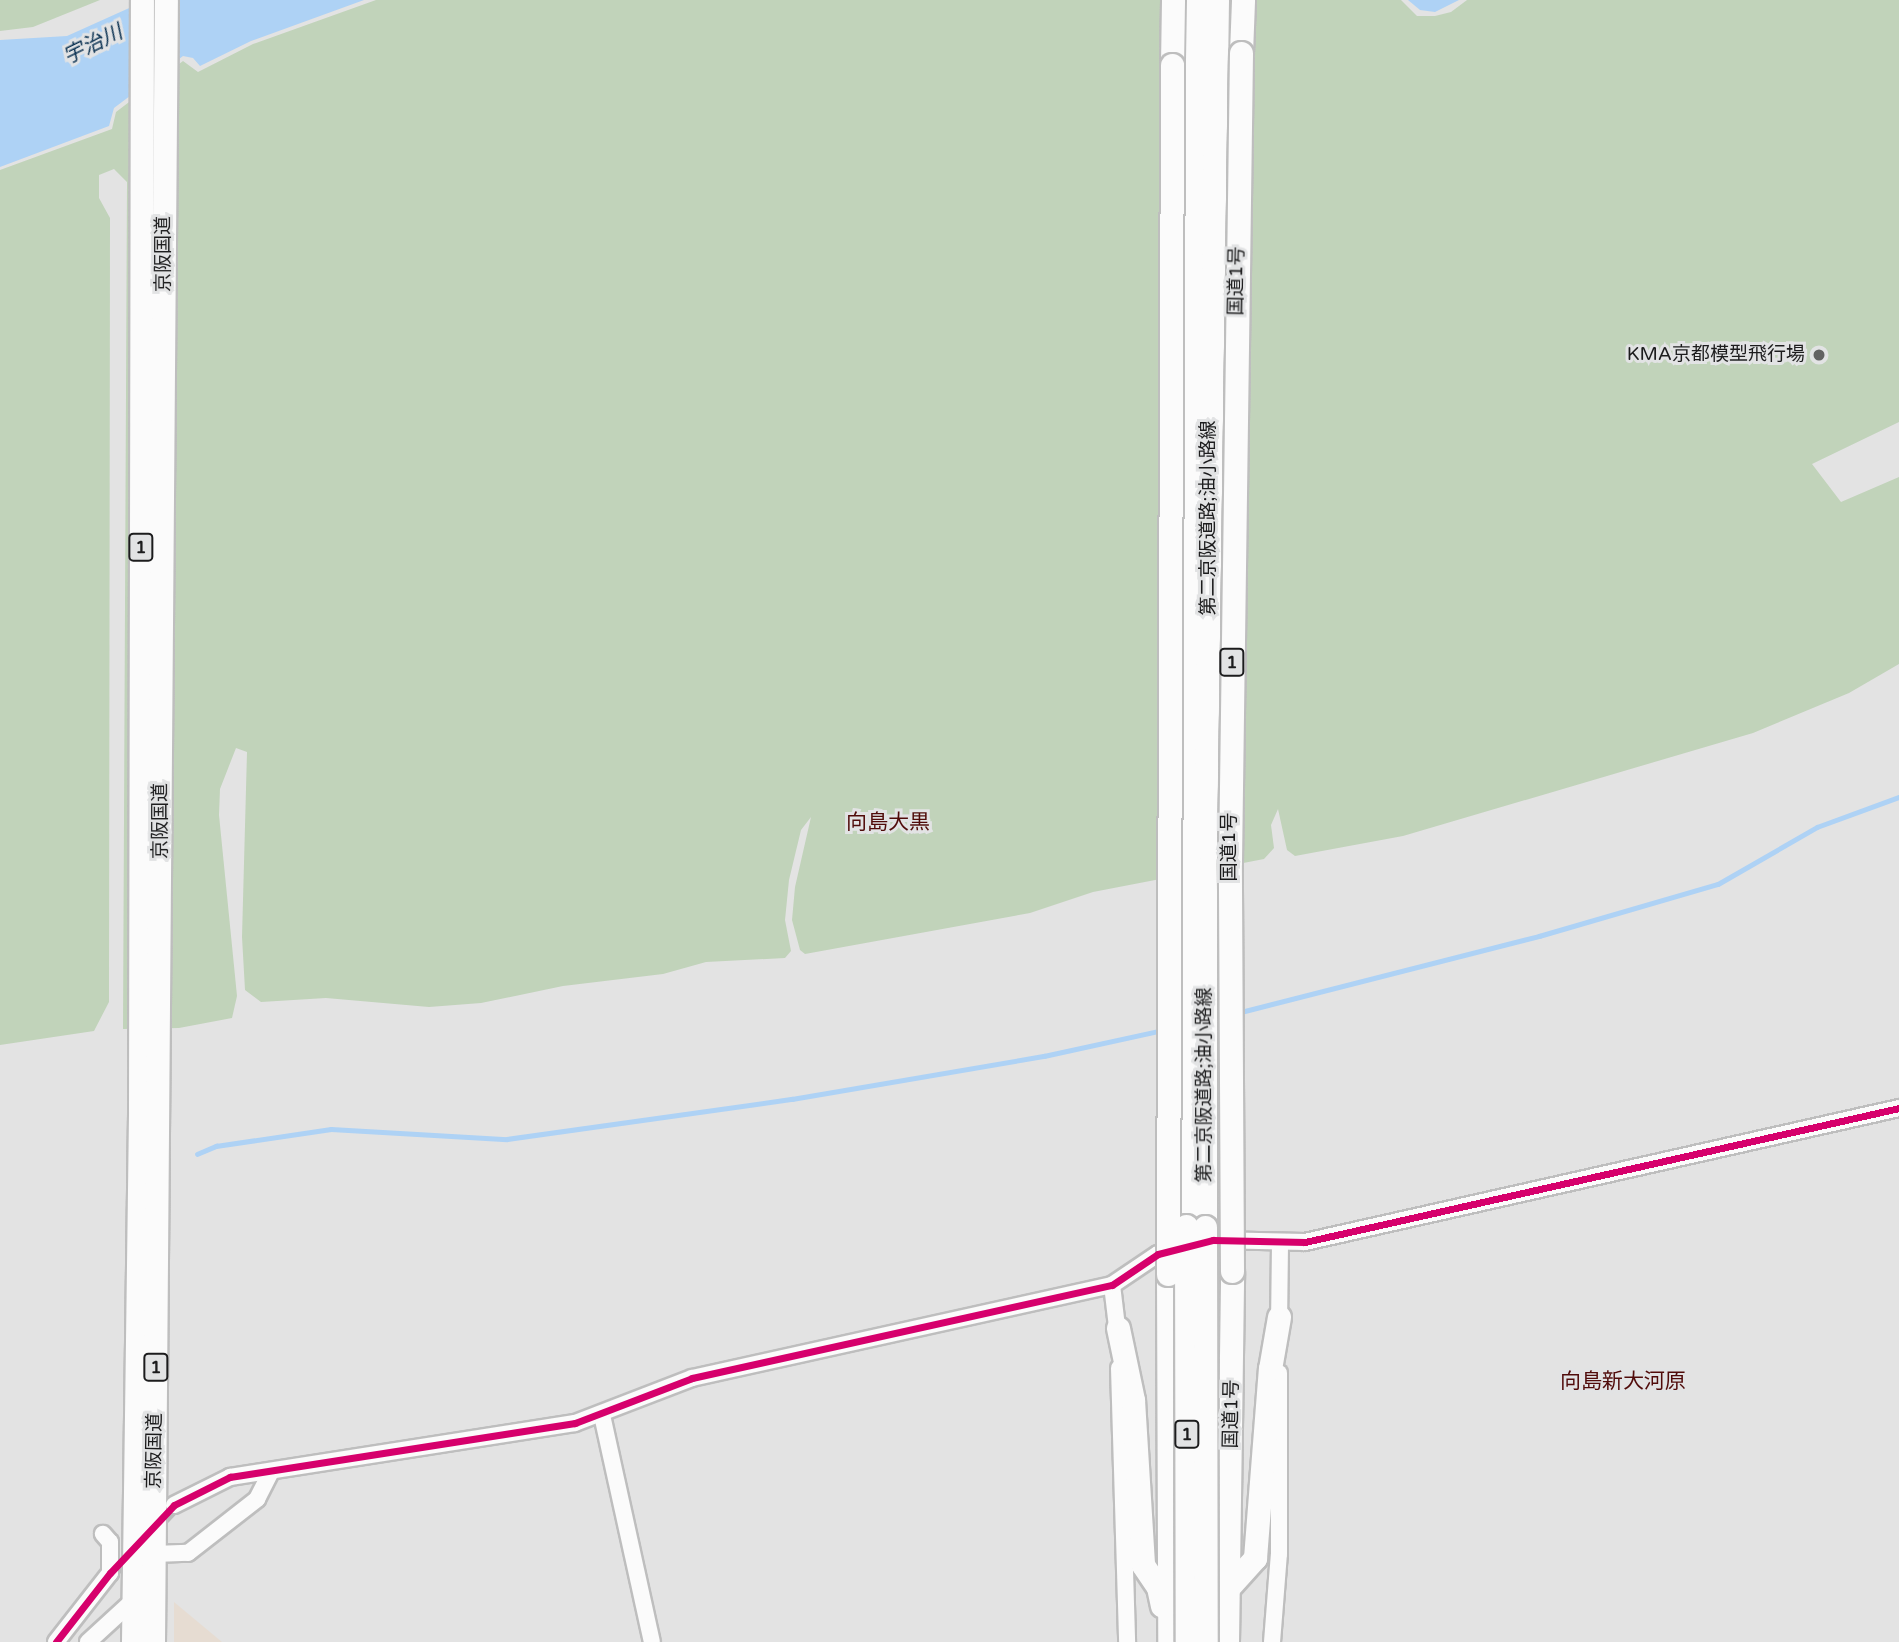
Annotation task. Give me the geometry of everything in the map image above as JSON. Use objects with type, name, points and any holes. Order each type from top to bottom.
[{"type":"highway","name":"京阪国道","points":[[142,0],[153,1642]]},
{"type":"highway","name":"京阪国道","points":[[133,1642],[149,1093],[166,0]]},
{"type":"highway","name":"1","points":[[1169,1632],[1173,0]]},
{"type":"highway","name":"第二京阪道路;油小路線","points":[[1196,1204],[1189,527],[1198,0]]},
{"type":"highway","name":"第二京阪道路;油小路線","points":[[1196,1204],[1217,0]]},
{"type":"highway","name":"国道1号","points":[[1227,1642],[1233,1420],[1230,861],[1243,0]]},
{"type":"highway","name":"1","points":[[1187,1642],[1196,1204]]},
{"type":"highway","name":"1","points":[[1196,1204],[1206,1642]]},
{"type":"highway","points":[[1227,1589],[1255,1558],[1269,1369],[1279,1317]]},
{"type":"highway","points":[[1118,1328],[1133,1400],[1143,1565],[1158,1587],[1169,1632]]},
{"type":"street","points":[[174,1504],[230,1477],[602,1415],[692,1378],[1112,1285],[1158,1254],[1202,1243],[1280,1244],[1899,1108]]},
{"type":"street","points":[[1272,1642],[1279,1554],[1280,1244]]},
{"type":"street","points":[[1112,1285],[1118,1328],[1127,1642]]},
{"type":"street","points":[[602,1415],[652,1642]]},
{"type":"street","points":[[154,1554],[188,1553],[257,1499],[271,1472]]},
{"type":"street","points":[[56,1642],[110,1573],[110,1542],[103,1534]]},
{"type":"street","points":[[92,1642],[135,1599]]},
{"type":"shaded area","points":[[174,1602],[222,1642],[174,1642]]},
{"type":"green space","points":[[0,0],[100,0],[33,27],[0,31]]},
{"type":"green space","points":[[376,0],[1401,0],[1417,16],[1435,16],[1451,12],[1467,0],[1899,0],[1899,422],[1812,464],[1841,502],[1899,477],[1899,664],[1849,693],[1753,733],[1403,836],[1295,856],[1287,850],[1278,809],[1271,825],[1274,848],[1264,859],[1093,892],[1030,913],[805,954],[800,950],[792,920],[795,887],[811,817],[801,830],[789,880],[785,920],[791,951],[785,958],[706,962],[663,974],[563,986],[481,1003],[429,1007],[326,998],[261,1002],[245,990],[242,937],[247,752],[236,748],[220,789],[219,815],[237,996],[232,1018],[179,1028],[123,1029],[127,182],[114,169],[99,175],[99,198],[110,218],[109,1002],[94,1031],[0,1045],[0,170],[112,129],[116,112],[183,61],[198,72],[253,44]]},
{"type":"water","name":"宇治川","points":[[147,0],[364,0],[251,41],[200,66],[193,58],[183,56],[114,108],[109,126],[0,167],[0,40],[67,36]]},
{"type":"water","points":[[1408,0],[1459,0],[1435,12],[1420,10]]},
{"type":"waterway","points":[[1237,1013],[1539,936],[1718,884],[1817,827],[1899,797]]},
{"type":"waterway","points":[[197,1154],[216,1146],[331,1129],[507,1139],[792,1099],[1044,1056],[1163,1030]]},
{"type":"tunnel","points":[[110,1573],[174,1505]]},
{"type":"cycle path","points":[[56,1642],[110,1573],[174,1505],[230,1477],[575,1423],[692,1378],[1112,1285],[1158,1254],[1213,1240],[1305,1242],[1899,1108]]},
{"type":"place","name":"KMA京都模型飛行場","points":[[1819,355]]},
{"type":"district","name":"向島大黒","points":[[888,823]]},
{"type":"district","name":"向島新大河原","points":[[1623,1382]]}]
